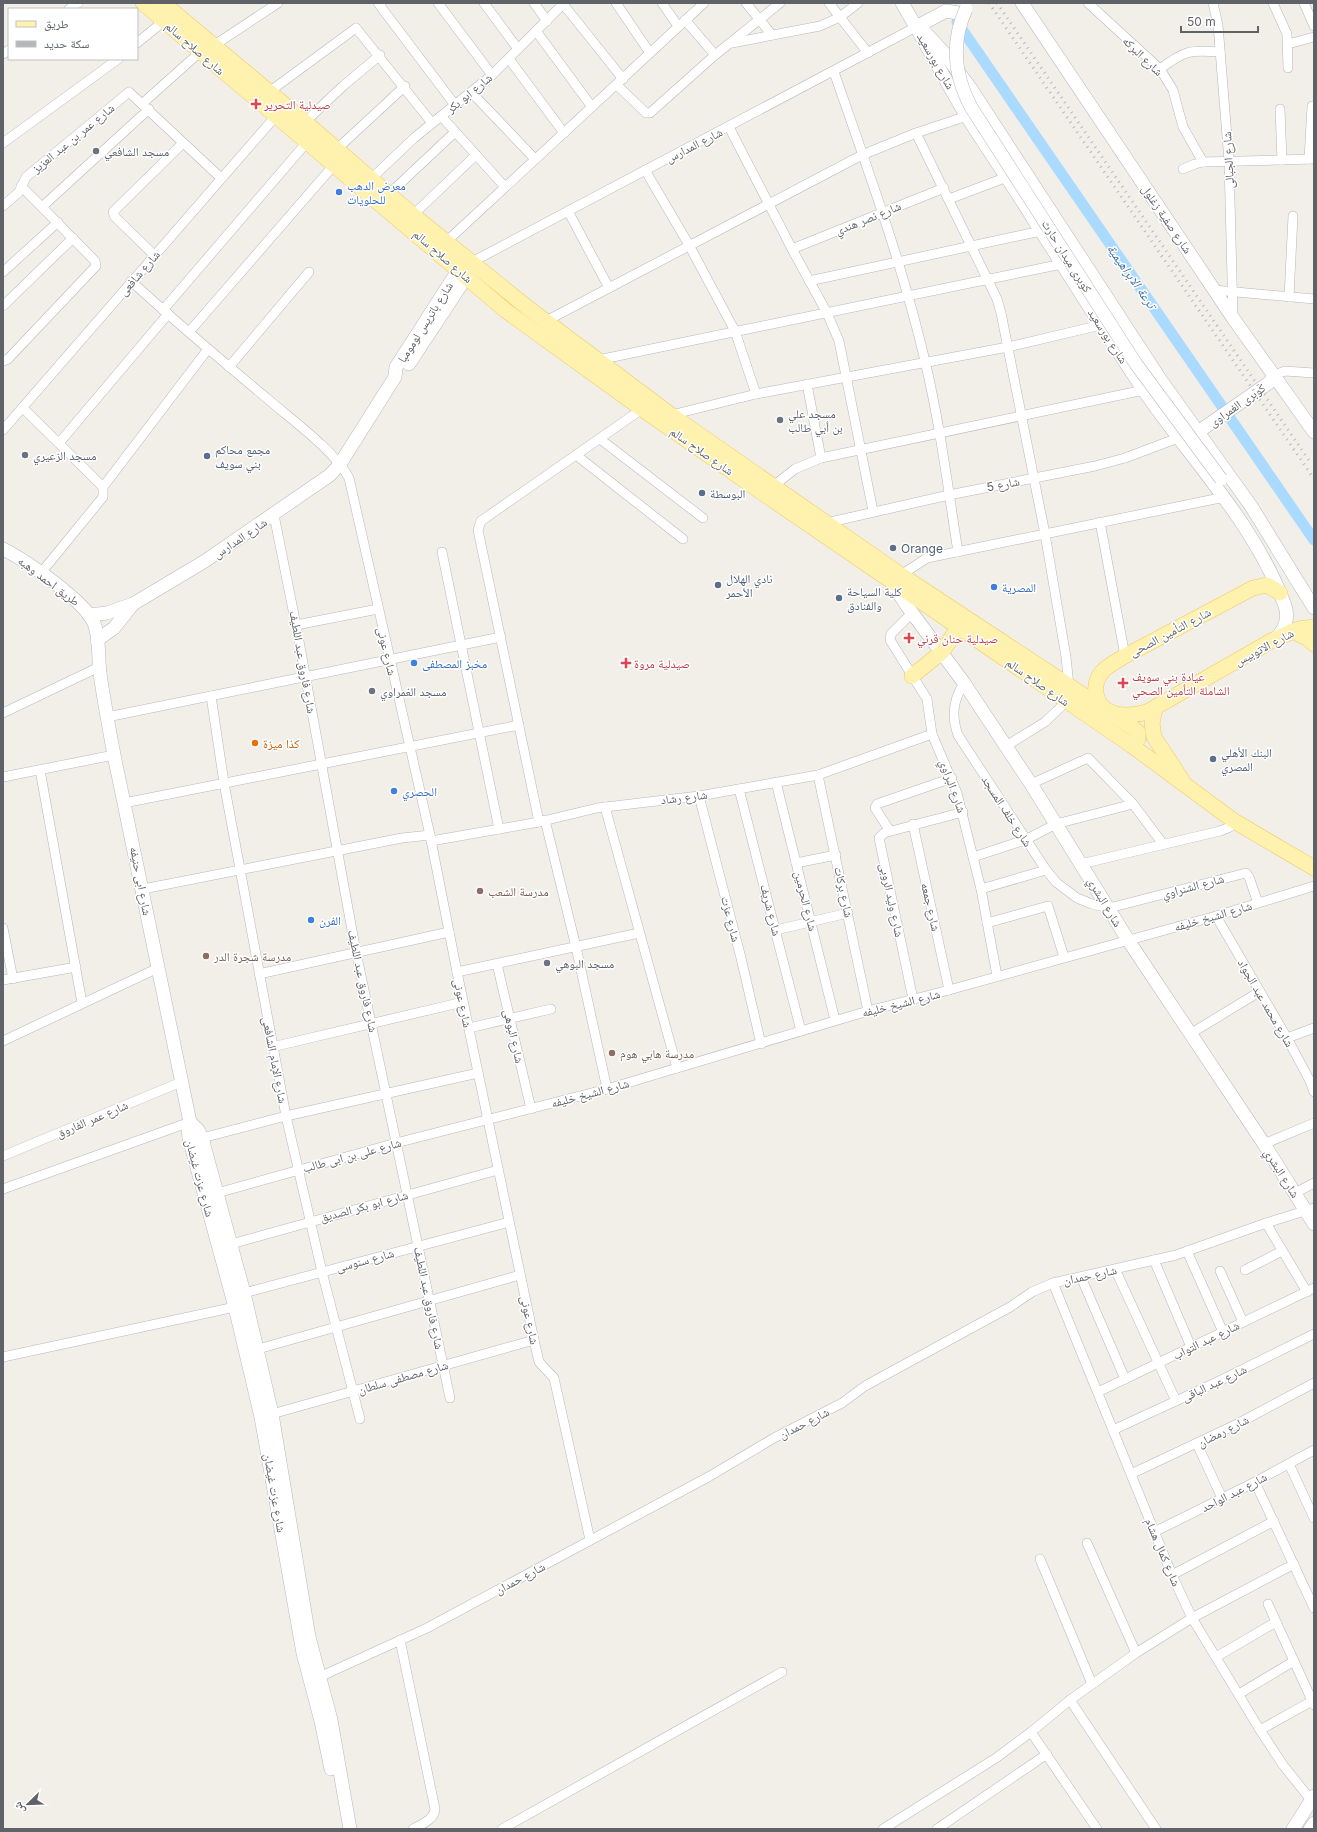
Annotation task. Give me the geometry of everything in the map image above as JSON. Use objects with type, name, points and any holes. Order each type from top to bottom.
[{"type":"main road","name":"شارع صلاح سالم","points":[[143,3],[164,21],[269,92],[413,215],[546,321],[670,415],[826,523],[958,628],[1131,745],[1234,821],[1314,868]]},
{"type":"main road","name":"شارع صلاح سالم","points":[[163,3],[206,49],[275,117],[463,272],[505,310],[642,409],[897,579],[1136,730],[1138,739],[1131,745]]},
{"type":"main road","name":"شارع التأمين الصحى","points":[[1106,711],[1098,701],[1096,683],[1102,672],[1125,656],[1253,588],[1267,585],[1280,593]]},
{"type":"main road","name":"شارع الاتوبيس","points":[[1106,711],[1131,715],[1147,712],[1273,640],[1292,631],[1305,627],[1314,627]]},
{"type":"main road","points":[[912,676],[942,652],[958,628]]},
{"type":"main road","points":[[1292,631],[1307,638],[1314,644]]},
{"type":"main road","points":[[1155,708],[1152,723],[1154,737],[1186,787]]},
{"type":"street","points":[[43,206],[206,49],[278,3]]},
{"type":"street","points":[[378,3],[455,105]]},
{"type":"street","points":[[438,3],[492,75]]},
{"type":"street","points":[[484,3],[518,49]]},
{"type":"street","points":[[534,3],[547,20]]},
{"type":"street","points":[[564,3],[620,82],[646,113],[650,113],[715,55],[780,3]]},
{"type":"street","name":"شارع ابو بكر","points":[[371,179],[402,148],[472,93],[492,75],[564,3]]},
{"type":"street","points":[[616,3],[650,53]]},
{"type":"street","points":[[662,3],[715,55]]},
{"type":"street","points":[[446,241],[592,108],[704,3]]},
{"type":"street","points":[[746,3],[772,36]]},
{"type":"street","points":[[829,3],[868,53]]},
{"type":"street","points":[[731,43],[820,26],[840,17],[858,3]]},
{"type":"street","name":"شارع بورسعيد","points":[[902,3],[922,24],[926,32],[958,72],[1060,224],[1149,363],[1251,506],[1314,608]]},
{"type":"street","name":"شارع صفية زغلول","points":[[1022,3],[1233,318],[1314,432]]},
{"type":"street","name":"شارع البركه","points":[[1088,3],[1160,69],[1173,90],[1183,127],[1203,162]]},
{"type":"street","name":"شارع الجبالى","points":[[1213,3],[1218,25],[1229,161],[1233,318]]},
{"type":"street","points":[[1273,3],[1285,29],[1288,44],[1288,68]]},
{"type":"street","points":[[1304,3],[1314,26]]},
{"type":"street","points":[[922,24],[946,11],[967,9]]},
{"type":"street","name":"كوبرى ميدان حارث","points":[[967,9],[961,20],[958,31],[956,55],[958,77],[970,107],[1136,364],[1221,478],[1230,489],[1251,506]]},
{"type":"street","points":[[138,42],[164,21]]},
{"type":"street","name":"شارع بورسعيد","points":[[922,24],[967,116],[1101,325],[1144,390],[1178,438],[1225,497],[1257,546],[1280,593],[1286,609],[1287,616],[1283,630],[1273,640]]},
{"type":"street","name":"شارع المدارس","points":[[472,262],[834,72],[922,24]]},
{"type":"street","points":[[269,92],[357,28],[405,86],[432,123]]},
{"type":"street","points":[[536,31],[592,108]]},
{"type":"street","points":[[1288,44],[1314,37]]},
{"type":"street","points":[[1160,69],[1182,54],[1195,50],[1220,52]]},
{"type":"street","points":[[305,122],[343,86],[380,55]]},
{"type":"street","points":[[508,59],[564,133]]},
{"type":"street","points":[[3,143],[117,60]]},
{"type":"street","points":[[834,72],[909,296],[926,362],[958,552]]},
{"type":"street","points":[[337,149],[405,86]]},
{"type":"street","name":"شارع عمر بن عبد العزيز","points":[[3,206],[19,192],[26,177],[128,94],[131,93],[146,106]]},
{"type":"street","points":[[472,93],[536,159]]},
{"type":"street","points":[[146,106],[221,178]]},
{"type":"street","points":[[1183,169],[1203,162],[1312,159],[1312,106]]},
{"type":"street","points":[[1280,109],[1282,160]]},
{"type":"street","points":[[441,116],[505,188]]},
{"type":"street","points":[[546,321],[768,203],[862,155],[916,133],[967,116]]},
{"type":"street","name":"شارع شافعى","points":[[3,430],[275,117]]},
{"type":"street","points":[[729,127],[827,313],[839,341],[873,511]]},
{"type":"street","points":[[389,194],[455,132]]},
{"type":"street","points":[[916,133],[971,245],[1001,313],[1045,534],[1066,657],[1068,686]]},
{"type":"street","points":[[59,443],[307,142]]},
{"type":"street","points":[[154,255],[115,217],[113,212],[183,143]]},
{"type":"street","points":[[413,215],[476,155]]},
{"type":"street","points":[[189,332],[334,165]]},
{"type":"street","points":[[645,170],[689,245],[735,331],[756,394]]},
{"type":"street","points":[[949,199],[1007,177]]},
{"type":"street","points":[[3,361],[8,359],[96,266],[95,260],[22,186]]},
{"type":"street","name":"شارع نصر هندي","points":[[792,249],[944,188]]},
{"type":"street","points":[[568,211],[609,288]]},
{"type":"street","points":[[1289,297],[1293,216]]},
{"type":"street","points":[[3,272],[58,222]]},
{"type":"street","points":[[809,281],[1041,231],[1046,223],[1055,222],[1060,224]]},
{"type":"street","points":[[3,306],[73,238]]},
{"type":"street","points":[[598,360],[1062,264]]},
{"type":"street","points":[[229,367],[309,272]]},
{"type":"street","name":"شارع باتريس لومومبا","points":[[340,464],[395,377],[396,367],[463,272]]},
{"type":"street","name":"شارع عونى","points":[[132,281],[208,349],[316,440],[340,464],[352,486],[389,659],[430,838],[534,1340],[539,1362],[554,1378],[590,1540]]},
{"type":"street","points":[[1214,290],[1314,299]]},
{"type":"street","points":[[670,415],[756,394],[1008,347],[1101,325]]},
{"type":"street","points":[[103,487],[208,349]]},
{"type":"street","points":[[1274,375],[1285,371],[1314,373]]},
{"type":"street","name":"كوبرى الغمراوى","points":[[1198,432],[1270,382],[1274,375]]},
{"type":"street","points":[[807,384],[821,458]]},
{"type":"street","points":[[772,487],[795,469],[821,458],[1144,390]]},
{"type":"street","points":[[23,408],[103,487],[104,490],[103,497],[41,573]]},
{"type":"street","points":[[607,1089],[576,947],[542,821],[519,725],[478,525],[481,521],[642,409]]},
{"type":"street","name":"شارع 5","points":[[826,523],[873,511],[1110,462],[1178,438]]},
{"type":"street","points":[[600,439],[704,518]]},
{"type":"street","points":[[576,455],[683,539]]},
{"type":"street","name":"شارع المدارس","points":[[89,615],[116,611],[133,604],[205,561],[324,480],[340,464]]},
{"type":"street","points":[[897,579],[927,558],[1225,497]]},
{"type":"street","name":"شارع فاروق عبد اللطيف","points":[[274,515],[296,624],[356,952],[450,1398]]},
{"type":"street","points":[[1100,522],[1125,656]]},
{"type":"street","name":"طريق احمد وهبه","points":[[3,549],[20,558],[79,603],[89,615],[93,623],[97,640]]},
{"type":"street","points":[[442,552],[499,829]]},
{"type":"street","name":"شارع البشري","points":[[897,579],[912,613],[964,683],[1006,746],[1082,864],[1128,940],[1295,1192],[1310,1209],[1314,1224]]},
{"type":"street","points":[[1280,593],[1283,596],[1293,596],[1299,589],[1297,580]]},
{"type":"street","name":"شارع المدارس","points":[[97,640],[118,624],[133,604]]},
{"type":"street","points":[[296,624],[378,609]]},
{"type":"street","name":"شارع البراوي","points":[[912,613],[890,638],[927,699],[932,734],[952,778],[963,812],[997,976]]},
{"type":"street","points":[[107,717],[501,636]]},
{"type":"street","name":"شارع ابى حنيفه","points":[[97,640],[99,667],[114,755],[143,889],[190,1122]]},
{"type":"street","points":[[3,713],[99,667]]},
{"type":"street","name":"شارع خلف المسجد","points":[[964,683],[956,697],[953,707],[954,726],[958,735],[1025,840],[1046,870],[1063,888],[1077,898],[1092,904],[1109,908]]},
{"type":"street","name":"شارع الإمام الشافعى","points":[[211,696],[224,783],[286,1116],[322,1272],[360,1419]]},
{"type":"street","points":[[1006,746],[1045,722],[1066,702]]},
{"type":"street","points":[[124,803],[519,725]]},
{"type":"street","name":"شارع رشاد","points":[[143,889],[418,835],[430,838],[499,829],[605,807],[699,796],[818,775],[932,734]]},
{"type":"street","points":[[3,777],[114,755]]},
{"type":"street","points":[[1031,784],[1088,758],[1133,804],[1163,844]]},
{"type":"street","points":[[40,770],[82,1003]]},
{"type":"street","name":"شارع بركات","points":[[818,775],[868,1011]]},
{"type":"street","points":[[952,778],[876,804],[875,808],[890,831],[963,812]]},
{"type":"street","name":"شارع الحرمين","points":[[776,782],[835,1020]]},
{"type":"street","name":"شارع شريف","points":[[739,789],[801,1031]]},
{"type":"street","name":"شارع عزت","points":[[699,796],[736,936],[761,1044]]},
{"type":"street","points":[[973,857],[1025,840],[1056,824],[1133,804]]},
{"type":"street","points":[[605,807],[677,1068]]},
{"type":"street","points":[[1082,864],[1220,832],[1230,827],[1234,821]]},
{"type":"street","name":"شارع جمعه","points":[[913,824],[950,990]]},
{"type":"street","name":"شارع وليد الروبى","points":[[890,831],[881,834],[879,841],[913,999]]},
{"type":"street","points":[[796,863],[836,855]]},
{"type":"street","points":[[980,889],[1046,870]]},
{"type":"street","name":"شارع الشنراوي","points":[[1109,908],[1246,873],[1249,877],[1258,903]]},
{"type":"street","name":"شارع الشيخ خليفه","points":[[488,1120],[607,1089],[761,1044],[835,1020],[950,990],[1216,916],[1314,886]]},
{"type":"street","points":[[987,923],[1048,906],[1064,958]]},
{"type":"street","points":[[776,930],[848,913]]},
{"type":"street","name":"شارع محمد عبد الجواد","points":[[1216,916],[1287,1038],[1310,1081],[1314,1092]]},
{"type":"street","points":[[3,928],[13,979]]},
{"type":"street","points":[[259,974],[449,932]]},
{"type":"street","points":[[457,972],[639,933]]},
{"type":"street","name":"شارع البوهى","points":[[497,964],[531,1109]]},
{"type":"street","points":[[3,980],[76,967]]},
{"type":"street","points":[[3,1041],[158,968]]},
{"type":"street","points":[[1190,1034],[1259,992]]},
{"type":"street","points":[[272,1047],[463,1002]]},
{"type":"street","points":[[469,1028],[551,1010]]},
{"type":"street","points":[[1287,1038],[1314,1028]]},
{"type":"street","points":[[202,1138],[286,1116],[478,1073]]},
{"type":"street","name":"شارع عمر الفاروق","points":[[3,1156],[181,1082]]},
{"type":"street","name":"شارع على بن ابى طالب","points":[[217,1194],[396,1143],[488,1120]]},
{"type":"street","points":[[3,1189],[190,1122]]},
{"type":"street","name":"شارع عزت غيضان","points":[[341,1829],[321,1722],[315,1679],[309,1637],[272,1414],[244,1293],[202,1138],[198,1130],[190,1122],[188,1129],[189,1138],[235,1307],[264,1431],[298,1623],[315,1679],[331,1720],[350,1829]]},
{"type":"street","points":[[1264,1144],[1314,1123]]},
{"type":"street","name":"شارع ابو بكر الصديق","points":[[231,1244],[310,1220],[498,1170]]},
{"type":"street","points":[[1295,1192],[1314,1183]]},
{"type":"street","name":"شارع حمدان","points":[[315,1679],[400,1640],[710,1476],[774,1438],[842,1403],[865,1386],[1010,1307],[1032,1292],[1053,1283],[1154,1260],[1186,1251],[1310,1209]]},
{"type":"street","name":"شارع سنوسى","points":[[244,1293],[509,1222]]},
{"type":"street","points":[[1266,1223],[1282,1251],[1310,1290]]},
{"type":"street","points":[[1186,1251],[1223,1332]]},
{"type":"street","points":[[1246,1270],[1282,1251]]},
{"type":"street","points":[[1154,1260],[1191,1347]]},
{"type":"street","points":[[1116,1269],[1176,1401]]},
{"type":"street","points":[[1220,1271],[1243,1322]]},
{"type":"street","points":[[258,1349],[520,1275]]},
{"type":"street","points":[[1081,1277],[1125,1379]]},
{"type":"street","name":"شارع كمال هشام","points":[[1053,1283],[1154,1532],[1192,1618],[1260,1730],[1287,1770],[1313,1798]]},
{"type":"street","name":"شارع عبد التواب","points":[[1098,1392],[1310,1290]]},
{"type":"street","points":[[3,1357],[235,1307]]},
{"type":"street","name":"شارع عبد الباقى","points":[[1113,1430],[1314,1334]]},
{"type":"street","name":"شارع مصطفى سلطان","points":[[272,1414],[534,1340]]},
{"type":"street","name":"شارع رمضان","points":[[1131,1474],[1197,1444],[1314,1383]]},
{"type":"street","points":[[1197,1444],[1222,1498]]},
{"type":"street","name":"شارع عبد الواحد","points":[[1154,1532],[1255,1482],[1314,1450]]},
{"type":"street","points":[[1289,1464],[1310,1500],[1314,1518]]},
{"type":"street","points":[[1255,1482],[1314,1608]]},
{"type":"street","points":[[1172,1575],[1274,1521]]},
{"type":"street","points":[[1087,1543],[1136,1653]]},
{"type":"street","points":[[1040,1559],[1092,1684]]},
{"type":"street","points":[[884,1829],[996,1758],[1070,1700],[1136,1653],[1192,1618],[1294,1564]]},
{"type":"street","points":[[1260,1730],[1313,1703],[1268,1604]]},
{"type":"street","points":[[1216,1657],[1276,1622]]},
{"type":"street","points":[[400,1640],[435,1809],[431,1818],[413,1829]]},
{"type":"street","points":[[1239,1694],[1294,1660]]},
{"type":"street","points":[[502,1829],[782,1672]]},
{"type":"street","points":[[1070,1700],[1156,1829]]},
{"type":"street","points":[[1031,1732],[1098,1829]]},
{"type":"street","points":[[939,1828],[1047,1754]]},
{"type":"street","points":[[1293,1829],[1313,1798]]},
{"type":"street","points":[[1310,1829],[1314,1823]]},
{"type":"waterway","name":"ترعة الابراهيمية","points":[[957,22],[1314,540]]},
{"type":"railway","points":[[989,3],[1314,479]]},
{"type":"railway","points":[[997,3],[1310,462]]},
{"type":"place","name":"صيدلية التحرير","points":[[256,104]]},
{"type":"place","name":"مسجد الشافعي","points":[[96,151]]},
{"type":"place","name":"معرض الدهب للحلويات","points":[[339,192]]},
{"type":"place","name":"مسجد علي بن أبي طالب","points":[[780,420]]},
{"type":"place","name":"مسجد الزعيري","points":[[25,455]]},
{"type":"place","name":"مجمع محاكم بني سويف","points":[[207,456]]},
{"type":"place","name":"البوسطة","points":[[702,493]]},
{"type":"place","name":"Orange","points":[[893,548]]},
{"type":"place","name":"نادي الهلال الأحمر","points":[[718,585]]},
{"type":"place","name":"المصرية","points":[[994,587]]},
{"type":"place","name":"كلية السياحة والفنادق","points":[[839,598]]},
{"type":"place","name":"صيدلية حنان قرني","points":[[909,638]]},
{"type":"place","name":"مخبز المصطفى","points":[[414,663]]},
{"type":"place","name":"صيدلية مروة","points":[[626,663]]},
{"type":"place","name":"عيادة بني سويف الشاملة التأمين الصحي","points":[[1123,683]]},
{"type":"place","name":"مسجد الغمراوي","points":[[372,691]]},
{"type":"place","name":"كذا ميزة","points":[[255,743]]},
{"type":"place","name":"البنك الأهلي المصري","points":[[1213,759]]},
{"type":"place","name":"الحصري","points":[[394,791]]},
{"type":"place","name":"مدرسة الشعب","points":[[480,891]]},
{"type":"place","name":"الفرن","points":[[311,920]]},
{"type":"place","name":"مدرسة شجرة الدر","points":[[206,956]]},
{"type":"place","name":"مسجد البوهي","points":[[547,963]]},
{"type":"place","name":"مدرسة هابي هوم","points":[[612,1053]]}]
